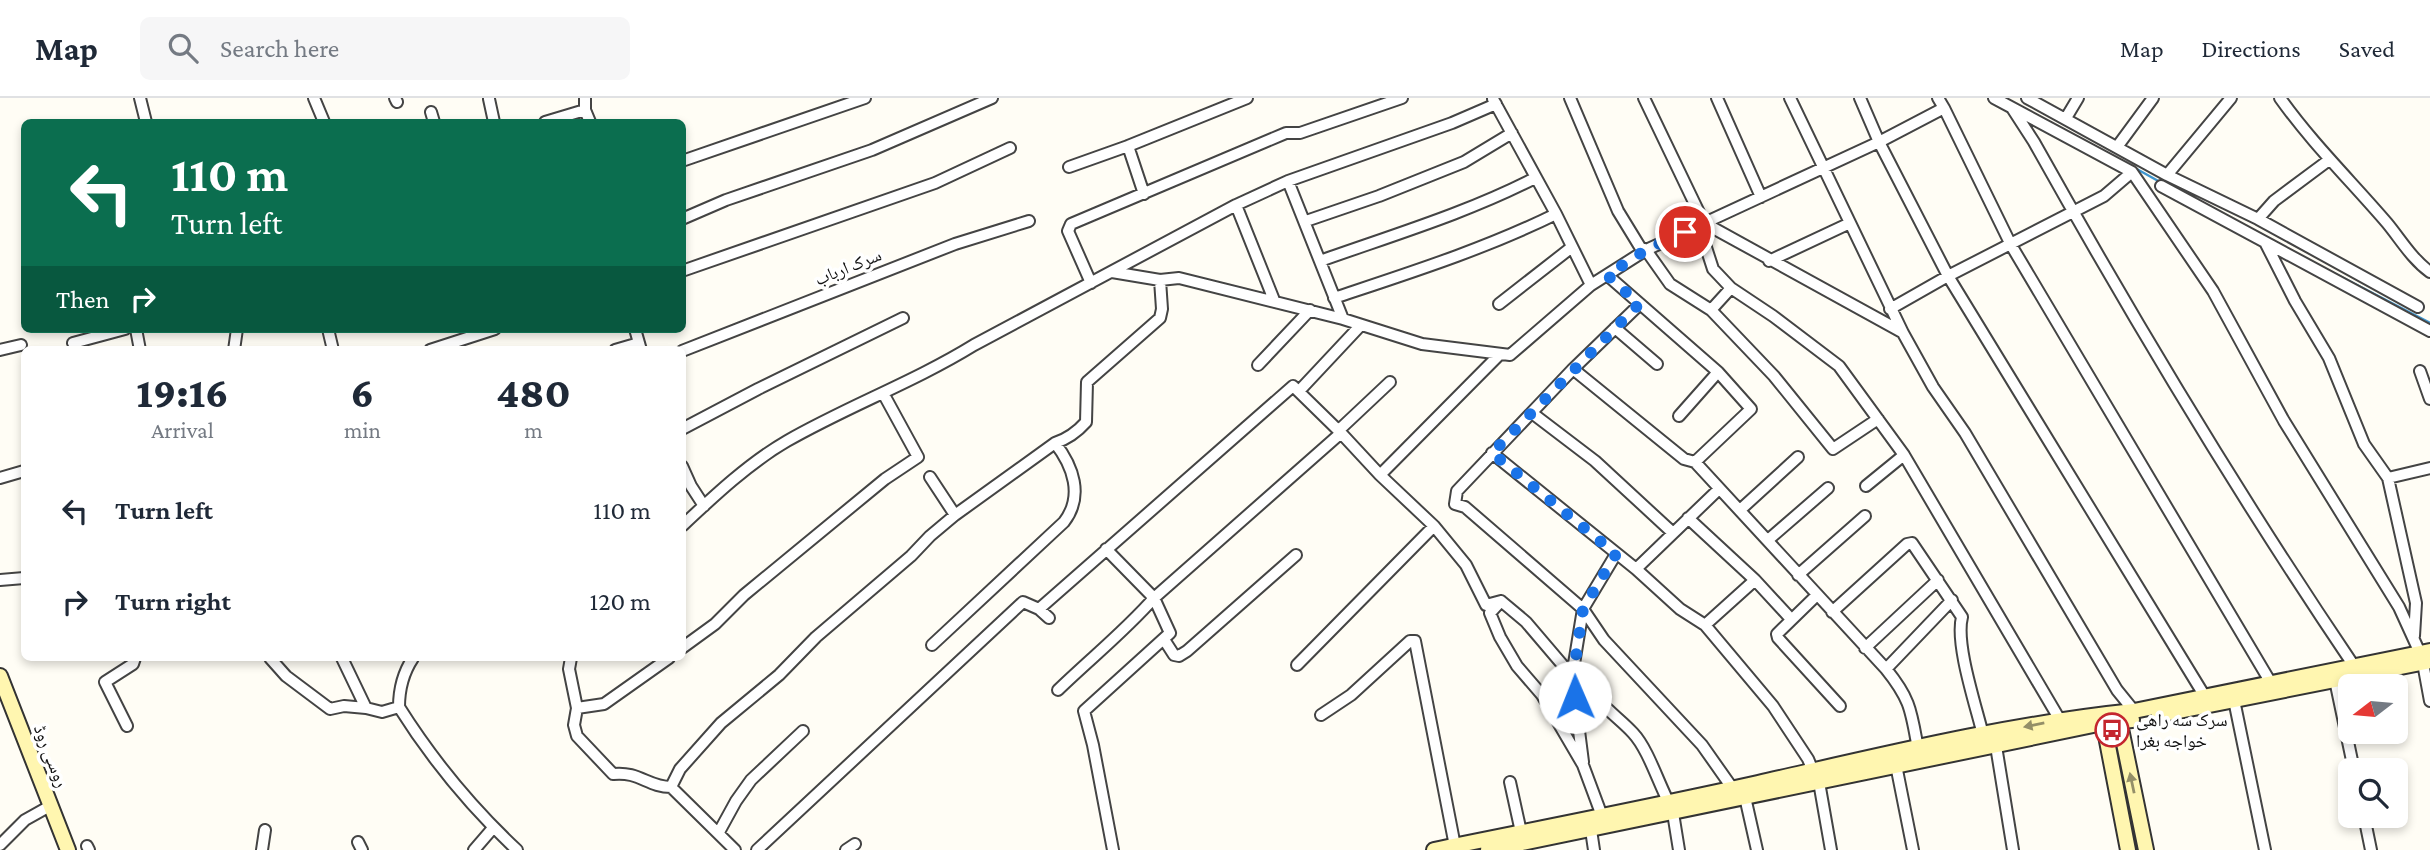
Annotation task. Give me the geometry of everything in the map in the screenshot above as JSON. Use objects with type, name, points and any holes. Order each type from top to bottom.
[{"type":"main road","points":[[2118,717],[2204,695],[2354,666],[2426,657]]},
{"type":"main road","points":[[1816,777],[1918,749],[1983,735],[2060,720],[2118,717],[2234,701],[2426,657]]},
{"type":"main road","name":"روسی روڈ","points":[[1,680],[68,850]]},
{"type":"main road","points":[[2118,717],[2146,850]]},
{"type":"main road","points":[[1496,849],[1591,830],[1671,808],[1816,777],[1996,746],[2102,718]]},
{"type":"main road","points":[[2102,718],[2128,850]]},
{"type":"main road","points":[[1434,850],[1602,816],[1671,808]]},
{"type":"street","points":[[140,98],[145,119]]},
{"type":"street","points":[[314,98],[323,119]]},
{"type":"street","points":[[686,160],[865,98]]},
{"type":"street","points":[[686,217],[726,200],[872,150],[992,98]]},
{"type":"street","points":[[1069,167],[1128,146],[1222,103],[1247,98]]},
{"type":"street","points":[[1091,283],[1068,230],[1071,225],[1286,132],[1300,133],[1402,98]]},
{"type":"street","points":[[1570,98],[1618,211],[1640,247],[1646,250],[1670,284],[1711,310],[1774,376],[1833,449],[1878,419]]},
{"type":"street","points":[[1644,98],[1704,223],[1903,333]]},
{"type":"street","points":[[1717,98],[1761,197]]},
{"type":"street","points":[[1790,98],[1890,309],[1933,387],[1965,433],[2117,690],[2134,711]]},
{"type":"street","points":[[1860,98],[1879,142],[1948,276],[2204,695]]},
{"type":"street","points":[[1994,98],[2132,172],[2213,292],[2284,421],[2399,607],[2426,657],[2430,701]]},
{"type":"street","points":[[2027,98],[2167,175],[2258,219],[2418,307]]},
{"type":"street","points":[[2066,118],[2078,98]]},
{"type":"street","points":[[2117,146],[2153,98]]},
{"type":"street","points":[[2167,175],[2231,98]]},
{"type":"street","points":[[2280,98],[2329,160],[2387,223],[2418,264],[2430,272]]},
{"type":"street","points":[[489,99],[493,119]]},
{"type":"street","points":[[686,522],[784,442],[939,367],[974,345],[1236,205],[1289,181],[1452,123],[1494,101],[1556,214],[1591,285]]},
{"type":"street","points":[[1112,272],[1160,280],[1179,278],[1310,310],[1422,344],[1510,355],[1591,285],[1646,250],[1879,142],[1941,103],[2011,244],[2271,683]]},
{"type":"street","points":[[552,119],[585,104]]},
{"type":"street","points":[[2011,107],[2203,433],[2302,590],[2354,666]]},
{"type":"street","points":[[1306,221],[1379,196],[1464,162],[1512,133]]},
{"type":"street","points":[[1128,146],[1144,194]]},
{"type":"street","points":[[686,270],[934,183],[1010,148]]},
{"type":"street","points":[[2258,219],[2274,201],[2329,160]]},
{"type":"street","points":[[1890,309],[2104,196],[2132,172]]},
{"type":"street","points":[[1320,261],[1461,211],[1535,177]]},
{"type":"street","points":[[1289,181],[1343,319]]},
{"type":"street","points":[[2161,186],[2430,331]]},
{"type":"street","points":[[1236,205],[1273,300]]},
{"type":"street","points":[[1334,298],[1459,256],[1556,214]]},
{"type":"street","name":"سرک ارباب","points":[[686,350],[955,244],[1029,220]]},
{"type":"street","points":[[1704,223],[1702,232],[1713,269],[1731,288],[1839,366],[1904,455],[2060,720]]},
{"type":"street","points":[[1769,261],[1850,223]]},
{"type":"street","points":[[2266,244],[2295,301],[2329,358],[2364,444],[2388,478],[2416,603],[2414,636]]},
{"type":"street","points":[[1499,304],[1572,247]]},
{"type":"street","points":[[1607,275],[1718,372],[1751,409],[1695,462]]},
{"type":"street","points":[[671,787],[680,769],[721,723],[779,675],[816,636],[955,515],[1086,422],[1087,382],[1160,318],[1160,280]]},
{"type":"street","points":[[1711,310],[1731,288]]},
{"type":"street","points":[[1639,304],[1457,491],[1455,504],[1465,507],[1583,609],[1604,640],[1702,745],[1739,793],[1757,850]]},
{"type":"street","points":[[1258,365],[1310,310]]},
{"type":"street","points":[[686,427],[903,318]]},
{"type":"street","points":[[1300,390],[1360,326]]},
{"type":"street","points":[[1615,328],[1657,364]]},
{"type":"street","points":[[73,343],[110,333]]},
{"type":"street","points":[[442,346],[483,333]]},
{"type":"street","points":[[0,350],[21,345]]},
{"type":"street","points":[[1380,475],[1500,354]]},
{"type":"street","points":[[1573,369],[1684,459],[1695,462],[1886,669],[1901,687],[1909,703],[1918,749]]},
{"type":"street","points":[[2420,371],[2430,399]]},
{"type":"street","points":[[1679,416],[1718,372]]},
{"type":"street","points":[[1058,690],[1131,624],[1154,598],[1340,431],[1390,382]]},
{"type":"street","points":[[1039,609],[1293,386],[1434,526],[1466,565],[1486,604],[1501,601]]},
{"type":"street","points":[[686,645],[715,624],[744,595],[885,479],[918,457],[883,393]]},
{"type":"street","points":[[1532,412],[1595,461],[1672,533]]},
{"type":"street","points":[[932,645],[1064,522],[1073,510],[1076,479],[1067,458],[1055,443]]},
{"type":"street","points":[[1492,453],[1636,569],[1680,609],[1705,625],[1773,706],[1808,759],[1816,777],[1831,850]]},
{"type":"street","points":[[1866,486],[1904,455]]},
{"type":"street","points":[[1740,510],[1798,457]]},
{"type":"street","points":[[2388,478],[2430,468]]},
{"type":"street","points":[[0,478],[21,472]]},
{"type":"street","points":[[686,475],[704,506]]},
{"type":"street","points":[[930,477],[955,515]]},
{"type":"street","points":[[1768,540],[1828,488]]},
{"type":"street","points":[[1636,569],[1719,489]]},
{"type":"street","points":[[1798,575],[1865,516]]},
{"type":"street","points":[[1688,517],[1755,580],[1791,619]]},
{"type":"street","points":[[1297,665],[1434,526]]},
{"type":"street","points":[[1832,611],[1910,542],[1962,617],[1959,626],[1964,657],[1983,735]]},
{"type":"street","points":[[1106,549],[1154,598],[1170,633],[1165,641],[1124,673],[1084,711],[1113,850]]},
{"type":"street","points":[[1583,765],[1573,676],[1583,609],[1616,554]]},
{"type":"street","points":[[1165,641],[1174,655],[1179,656],[1187,651],[1296,555]]},
{"type":"street","points":[[0,580],[21,578]]},
{"type":"street","points":[[1705,625],[1755,580]]},
{"type":"street","points":[[1865,648],[1938,580]]},
{"type":"street","points":[[1816,595],[1778,632],[1778,638],[1840,706]]},
{"type":"street","points":[[1886,669],[1952,600]]},
{"type":"street","points":[[1501,601],[1526,622],[1573,676],[1578,695],[1587,706],[1600,701],[1612,716],[1634,733],[1671,808],[1679,850]]},
{"type":"street","points":[[1501,601],[1490,613],[1500,637],[1517,666],[1542,695],[1583,765],[1602,816]]},
{"type":"street","points":[[757,850],[1023,602],[1039,609],[1049,618]]},
{"type":"street","points":[[1321,715],[1351,695],[1410,640],[1415,641],[1455,846]]},
{"type":"street","points":[[127,726],[105,682],[134,661]]},
{"type":"street","points":[[273,661],[286,676],[330,709],[344,706],[382,712],[399,708]]},
{"type":"street","points":[[343,661],[366,708]]},
{"type":"street","points":[[401,661],[405,670]]},
{"type":"street","points":[[411,661],[405,670],[399,708],[429,755],[493,828],[517,850]]},
{"type":"street","points":[[570,661],[569,669],[577,708],[574,725],[577,736],[613,774],[633,773],[661,787],[671,787],[735,850]]},
{"type":"street","points":[[577,708],[604,704],[665,661]]},
{"type":"street","points":[[2335,680],[2351,758]]},
{"type":"street","points":[[2234,701],[2264,850]]},
{"type":"street","points":[[719,832],[751,780],[803,731]]},
{"type":"street","points":[[1996,746],[2013,850]]},
{"type":"street","points":[[1896,765],[1913,850]]},
{"type":"street","points":[[1510,782],[1521,831]]},
{"type":"street","points":[[0,845],[25,820],[50,806]]},
{"type":"street","points":[[474,850],[493,828]]},
{"type":"street","points":[[2366,828],[2371,850]]},
{"type":"street","points":[[262,850],[265,830]]},
{"type":"street","points":[[1591,830],[1594,850]]},
{"type":"waterway","points":[[2135,168],[2160,182]]},
{"type":"waterway","points":[[2330,271],[2430,323]]},
{"type":"place","name":"سرک سه راهی خواجه بغرا","points":[[2112,730]]},
{"type":"route","points":[[1575,697],[1573,676],[1583,609],[1616,554],[1492,453],[1639,304],[1607,275],[1646,250],[1685,232]]}]
